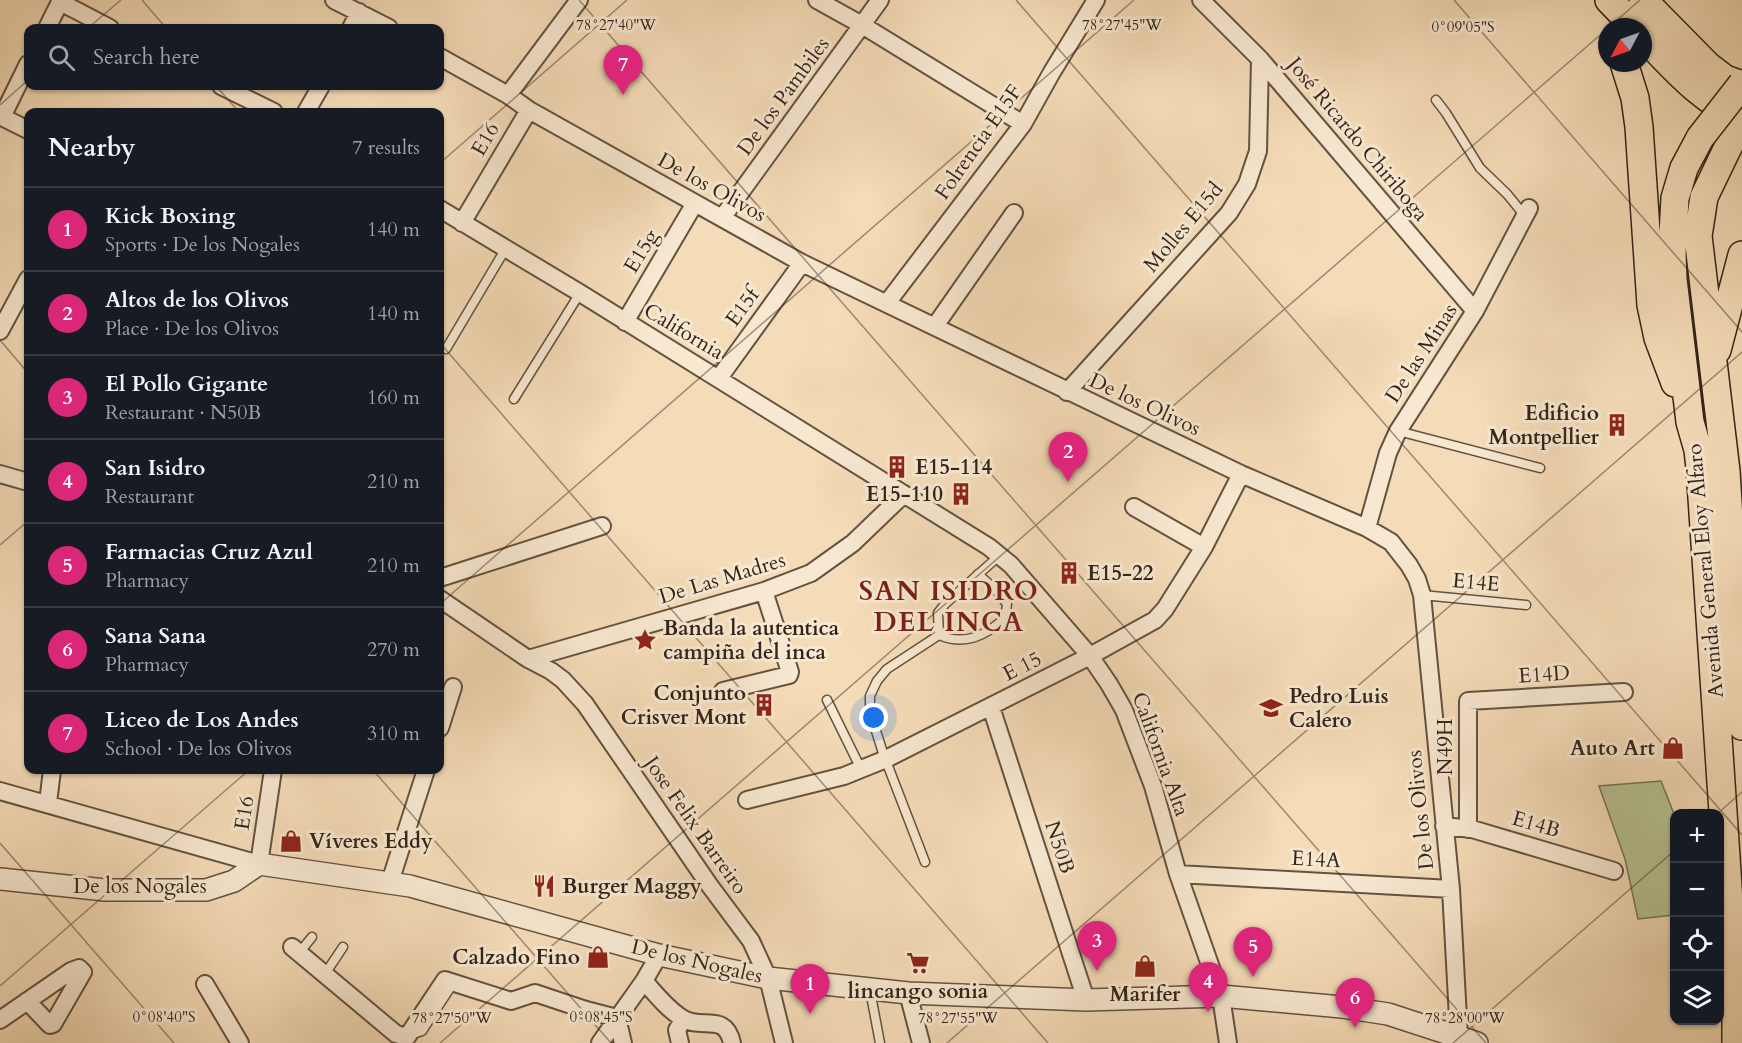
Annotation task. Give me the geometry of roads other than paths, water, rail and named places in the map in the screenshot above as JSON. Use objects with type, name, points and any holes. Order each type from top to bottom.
[{"type":"main road","points":[[1596,0],[1606,18]]},
{"type":"main road","points":[[1609,0],[1626,18]]},
{"type":"main road","points":[[1643,0],[1708,66],[1725,79],[1742,84]]},
{"type":"main road","points":[[1652,45],[1716,106],[1742,117]]},
{"type":"main road","points":[[1627,72],[1635,98],[1640,127],[1651,305],[1658,338],[1690,422]]},
{"type":"main road","name":"Avenida General Eloy Alfaro","points":[[1736,1043],[1736,1007],[1700,468],[1698,450],[1690,422],[1673,279],[1672,236],[1675,198],[1684,168],[1700,138],[1742,84]]},
{"type":"main road","name":"Avenida General Eloy Alfaro","points":[[1736,136],[1704,197],[1698,237],[1736,540],[1742,726]]},
{"type":"main road","points":[[1713,365],[1742,255]]},
{"type":"street","points":[[334,0],[382,24]]},
{"type":"street","points":[[508,95],[579,0]]},
{"type":"street","points":[[817,0],[1023,124]]},
{"type":"street","name":"De los Pambiles","points":[[722,218],[880,0]]},
{"type":"street","name":"Folrencia E15F","points":[[887,303],[1023,124],[1096,0]]},
{"type":"street","name":"José Ricardo Chiriboga","points":[[1201,0],[1260,59],[1475,311]]},
{"type":"street","points":[[48,24],[60,1],[103,24]]},
{"type":"street","points":[[353,24],[359,12]]},
{"type":"street","name":"De los Olivos","points":[[444,59],[508,95],[529,110],[802,263],[1067,392],[1241,474],[1367,528],[1391,542],[1409,565],[1422,595],[1444,826],[1468,1040]]},
{"type":"street","name":"Molles E15d","points":[[1067,392],[1229,213],[1247,184],[1258,151],[1260,59]]},
{"type":"street","points":[[24,72],[1,117],[24,128]]},
{"type":"street","points":[[229,90],[266,108]]},
{"type":"street","points":[[308,108],[319,90]]},
{"type":"street","name":"E16","points":[[462,223],[529,110]]},
{"type":"street","name":"E15g","points":[[625,322],[695,203]]},
{"type":"street","name":"California","points":[[444,212],[719,378],[904,494]]},
{"type":"street","name":"De las Minas","points":[[1367,528],[1388,453],[1398,431],[1475,311],[1527,212]]},
{"type":"street","points":[[935,326],[1014,213]]},
{"type":"street","name":"E15f","points":[[719,378],[802,263]]},
{"type":"street","points":[[0,331],[24,286]]},
{"type":"street","points":[[0,474],[24,482]]},
{"type":"street","name":"E 15","points":[[747,800],[844,776],[886,759],[1155,621],[1204,547],[1241,474]]},
{"type":"street","name":"California Alta","points":[[904,494],[1000,555],[1042,599],[1090,656],[1117,696],[1137,741],[1153,786],[1178,874],[1221,996],[1228,1043]]},
{"type":"street","name":"De Las Madres","points":[[528,658],[764,591],[811,573],[853,543],[904,494]]},
{"type":"street","points":[[1134,507],[1204,547]]},
{"type":"street","points":[[444,577],[603,526]]},
{"type":"street","points":[[723,691],[789,675],[790,672],[764,591]]},
{"type":"street","name":"Jose Felix Barreiro","points":[[444,602],[563,680],[585,704],[710,886],[751,941],[768,978],[784,1043]]},
{"type":"street","points":[[444,715],[453,687]]},
{"type":"street","name":"E14D","points":[[1468,701],[1624,692]]},
{"type":"street","name":"N49H","points":[[1468,701],[1468,829]]},
{"type":"street","name":"N50B","points":[[991,707],[1086,1000]]},
{"type":"street","points":[[48,803],[52,774]]},
{"type":"street","name":"E16","points":[[259,864],[272,774]]},
{"type":"street","points":[[390,882],[425,774]]},
{"type":"street","points":[[0,791],[259,864]]},
{"type":"street","name":"E14B","points":[[1444,826],[1468,829],[1614,871]]},
{"type":"street","name":"De los Nogales","points":[[0,879],[105,890],[206,890],[234,881],[259,864],[390,882],[659,955],[768,978],[909,993],[1086,1000],[1221,996],[1342,1007],[1388,1014],[1468,1040]]},
{"type":"street","name":"E14A","points":[[1178,874],[1451,889]]},
{"type":"street","points":[[296,950],[396,1034],[407,1037],[449,981],[511,1001],[535,993],[617,1018]]},
{"type":"street","points":[[600,1043],[644,981],[659,955]]},
{"type":"street","points":[[644,981],[683,1020],[721,1025],[730,1032],[732,1043]]},
{"type":"street","points":[[205,984],[240,1043]]},
{"type":"street","points":[[909,993],[921,1043]]},
{"type":"street","points":[[0,1020],[27,1002]]},
{"type":"street","points":[[617,1018],[623,1043]]},
{"type":"street","points":[[680,1043],[677,1030],[683,1020]]},
{"type":"lane","points":[[1436,100],[1480,168],[1527,212]]},
{"type":"lane","points":[[446,349],[506,248]]},
{"type":"lane","points":[[514,399],[580,293]]},
{"type":"lane","points":[[1398,431],[1540,468]]},
{"type":"lane","points":[[939,635],[938,613],[1000,555]]},
{"type":"lane","points":[[939,635],[952,640],[978,637],[992,630],[1005,618],[1007,604],[996,590],[978,574]]},
{"type":"lane","name":"E14E","points":[[1422,595],[1526,605]]},
{"type":"lane","points":[[925,862],[896,790],[870,712],[870,696],[877,681],[887,669],[939,635]]},
{"type":"lane","points":[[827,700],[861,769]]},
{"type":"lane","points":[[296,950],[312,937]]},
{"type":"lane","points":[[325,974],[343,947]]},
{"type":"lane","points":[[870,990],[880,1043]]},
{"type":"place","name":"Liceo de Los Andes","points":[[623,95]]},
{"type":"place","name":"Edificio Montpellier","points":[[1617,425]]},
{"type":"place","name":"E15-114","points":[[897,467]]},
{"type":"place","name":"Altos de los Olivos","points":[[1068,482]]},
{"type":"place","name":"E15-110","points":[[961,494]]},
{"type":"place","name":"E15-22","points":[[1069,573]]},
{"type":"place","name":"Banda la autentica campiña del inca","points":[[645,640]]},
{"type":"place","name":"Conjunto Crisver Mont","points":[[764,705]]},
{"type":"place","name":"Pedro Luis Calero","points":[[1271,708]]},
{"type":"place","name":"Auto Art","points":[[1673,748]]},
{"type":"place","name":"Víveres Eddy","points":[[291,841]]},
{"type":"place","name":"Burger Maggy","points":[[544,886]]},
{"type":"place","name":"Calzado Fino","points":[[598,957]]},
{"type":"place","name":"lincango sonia","points":[[918,963]]},
{"type":"place","name":"Marifer","points":[[1145,966]]},
{"type":"place","name":"El Pollo Gigante","points":[[1097,971]]},
{"type":"place","name":"Farmacias Cruz Azul","points":[[1253,977]]},
{"type":"place","name":"San Isidro","points":[[1208,1012]]},
{"type":"place","name":"Kick Boxing","points":[[810,1014]]},
{"type":"place","name":"Sana Sana","points":[[1355,1028]]},
{"type":"district","name":"SAN ISIDRO DEL INCA","points":[[949,606]]}]
